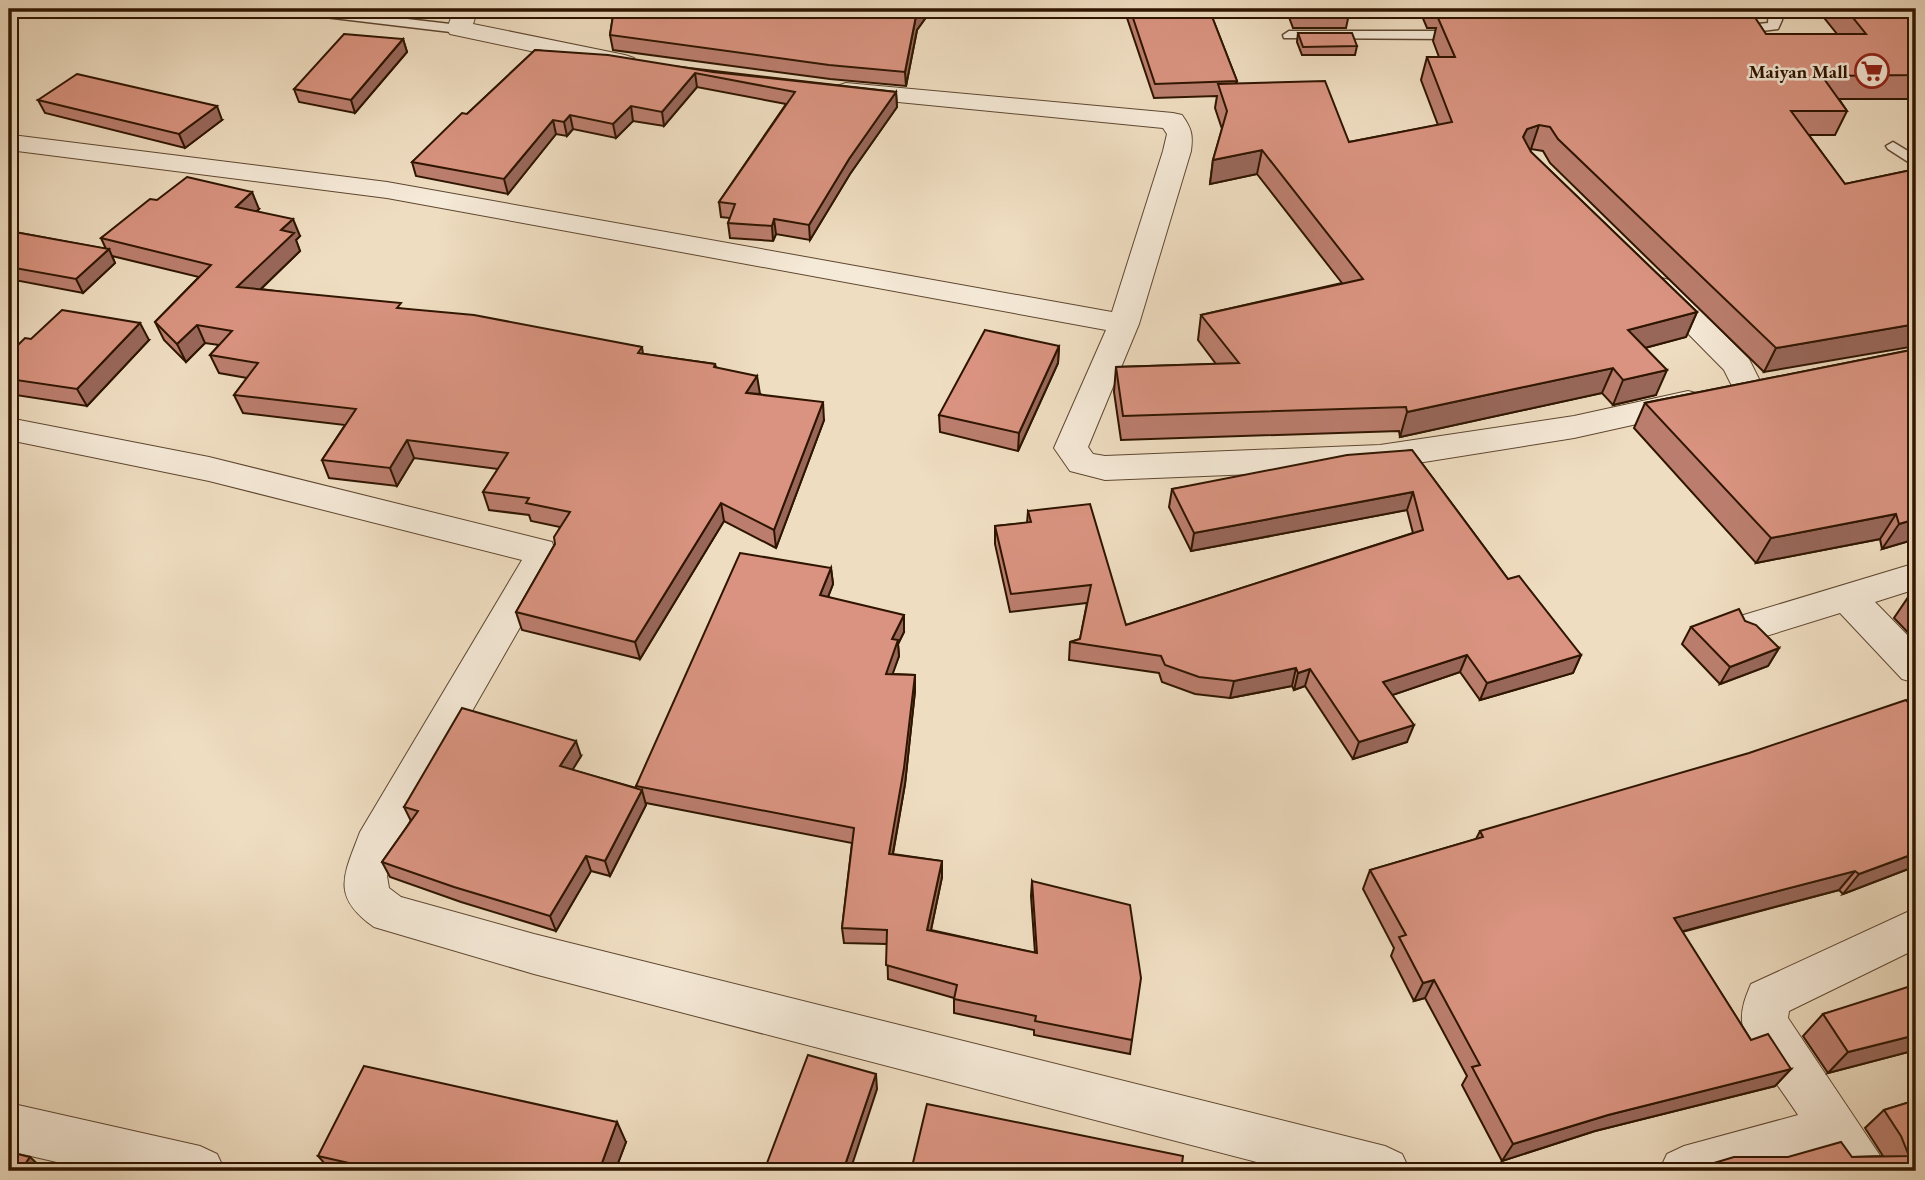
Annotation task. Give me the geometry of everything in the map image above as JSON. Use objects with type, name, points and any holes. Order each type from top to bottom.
[{"type":"street","points":[[462,19],[617,61],[657,67]]},
{"type":"street","points":[[817,88],[1173,121],[1180,134],[1177,151],[1124,324],[1071,447],[1082,463],[1105,468],[1380,457],[1574,428],[1761,387],[1641,270]]},
{"type":"street","points":[[10,142],[387,190],[1124,324]]},
{"type":"street","points":[[9,429],[209,469],[539,551],[540,561],[381,832],[365,876],[369,899],[388,913],[534,954],[1385,1171]]},
{"type":"street","points":[[1750,627],[1916,576]]},
{"type":"street","points":[[1847,597],[1916,668]]},
{"type":"street","points":[[1863,1171],[1765,1023],[1767,999],[1916,928]]},
{"type":"street","points":[[9,1128],[200,1171]]},
{"type":"street","points":[[1684,1171],[1834,1129]]},
{"type":"lane","points":[[291,9],[462,19]]},
{"type":"lane","points":[[1729,30],[1773,26],[1776,20],[1774,9]]},
{"type":"lane","points":[[1289,35],[1470,34]]},
{"type":"lane","points":[[1893,146],[1916,163]]},
{"type":"building","points":[[614,9],[922,9],[916,16],[905,72],[829,65],[610,35]]},
{"type":"building","points":[[1130,9],[1209,9],[1237,81],[1155,84]]},
{"type":"building","points":[[1293,9],[1347,9],[1349,14],[1295,14]]},
{"type":"building","points":[[1429,9],[1722,9],[1431,13]]},
{"type":"building","points":[[1846,9],[1916,9],[1916,75],[1822,76],[1847,111],[1791,111],[1845,184],[1916,169],[1916,324],[1776,348],[1558,139],[1550,127],[1539,125],[1527,129],[1523,137],[1531,152],[1697,312],[1628,330],[1667,370],[1623,380],[1613,368],[1407,412],[1406,407],[1123,416],[1116,367],[1239,363],[1201,315],[1363,279],[1262,150],[1213,160],[1227,111],[1218,84],[1325,81],[1349,142],[1452,122],[1427,57],[1455,57],[1438,18],[1752,13],[1766,34],[1866,34]]},
{"type":"building","points":[[1298,33],[1352,33],[1357,46],[1303,47]]},
{"type":"building","points":[[344,34],[403,39],[351,100],[294,89]]},
{"type":"building","points":[[535,50],[608,55],[713,72],[896,92],[849,159],[809,225],[774,219],[772,226],[728,223],[735,204],[719,202],[795,92],[695,73],[662,112],[631,106],[613,124],[570,115],[564,122],[553,120],[504,179],[412,162],[462,113],[467,114]]},
{"type":"building","points":[[77,74],[217,106],[179,134],[38,100]]},
{"type":"building","points":[[187,177],[252,192],[236,207],[293,219],[281,230],[294,233],[237,287],[401,303],[397,308],[474,315],[642,347],[638,353],[715,364],[714,367],[757,376],[746,393],[823,402],[774,530],[721,503],[635,642],[516,612],[555,544],[554,537],[570,512],[526,503],[529,498],[483,492],[508,453],[407,440],[390,468],[322,460],[356,409],[234,395],[258,363],[210,355],[232,331],[197,325],[177,344],[155,322],[211,265],[101,238],[150,199],[157,200]]},
{"type":"building","points":[[9,231],[109,249],[76,279],[9,267]]},
{"type":"building","points":[[62,310],[140,323],[77,389],[9,379],[9,354],[25,338],[31,339]]},
{"type":"building","points":[[985,330],[1059,346],[1019,433],[939,415]]},
{"type":"building","points":[[1916,349],[1916,519],[1899,524],[1896,514],[1771,538],[1645,403]]},
{"type":"building","points":[[1412,450],[1508,579],[1519,576],[1581,655],[1487,683],[1467,655],[1383,682],[1414,725],[1359,742],[1310,669],[1298,673],[1296,668],[1234,681],[1199,677],[1165,665],[1161,656],[1070,642],[1080,639],[1091,585],[1011,594],[995,526],[1031,522],[1028,511],[1090,504],[1126,625],[1423,530],[1413,492],[1194,533],[1172,489],[1347,455]]},
{"type":"building","points":[[740,553],[831,568],[820,595],[904,615],[892,639],[898,640],[886,674],[915,675],[904,768],[889,854],[942,861],[927,930],[1037,953],[1032,881],[1130,905],[1141,978],[1132,1040],[1035,1021],[1036,1016],[954,999],[957,985],[886,965],[887,930],[842,928],[854,828],[636,786]]},
{"type":"building","points":[[1739,609],[1745,621],[1756,625],[1779,648],[1730,667],[1691,627]]},
{"type":"building","points":[[1906,700],[1916,711],[1916,853],[1859,874],[1855,871],[1674,918],[1751,1040],[1768,1034],[1791,1069],[1608,1115],[1513,1144],[1472,1067],[1480,1065],[1434,980],[1423,983],[1399,937],[1406,935],[1370,870],[1483,837],[1480,831],[1749,753]]},
{"type":"building","points":[[462,708],[576,741],[560,766],[642,790],[605,861],[586,856],[550,916],[382,862],[418,811],[404,807]]},
{"type":"building","points":[[1914,985],[1916,1035],[1848,1052],[1823,1014]]},
{"type":"building","points":[[808,1055],[876,1074],[843,1171],[764,1171]]},
{"type":"building","points":[[364,1066],[617,1122],[599,1171],[384,1171],[318,1156]]},
{"type":"building","points":[[1916,1100],[1916,1171],[1687,1171],[1734,1157],[1788,1157],[1841,1142],[1852,1157],[1909,1156],[1901,1136],[1884,1110]]},
{"type":"building","points":[[927,1104],[1183,1156],[1181,1171],[911,1171]]},
{"type":"building","points":[[9,1152],[30,1157],[20,1171],[9,1171]]},
{"type":"place","name":"Maiyan Mall","points":[[1872,71]]}]
